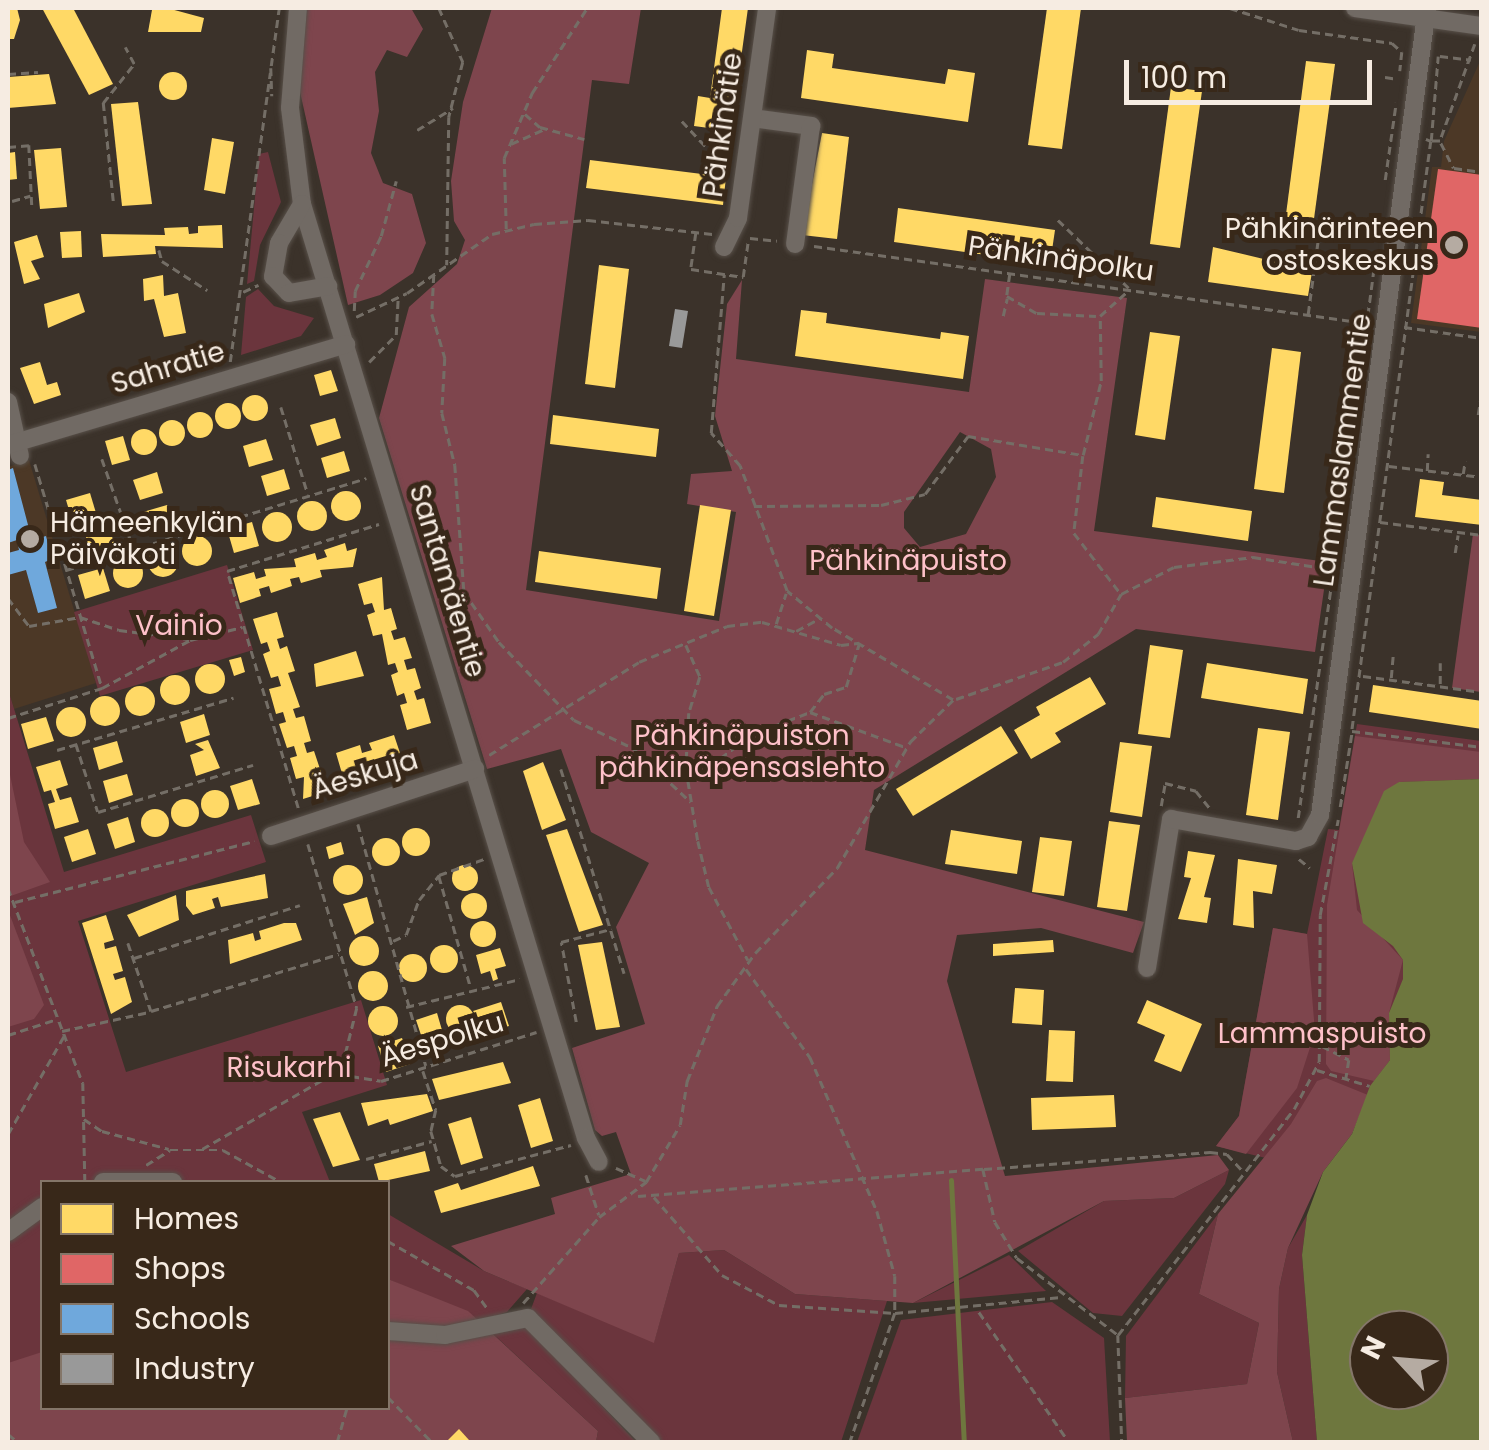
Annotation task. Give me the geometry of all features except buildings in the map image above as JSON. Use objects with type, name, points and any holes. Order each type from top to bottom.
[{"type":"street","name":"Santamäentie","points":[[289,8],[290,108],[302,204],[400,518],[592,1165]]},
{"type":"street","name":"Pähkinätie","points":[[727,242],[738,218],[768,8]]},
{"type":"street","points":[[1355,8],[1427,13],[1479,32]]},
{"type":"street","name":"Lammaslammentie","points":[[1302,839],[1320,815],[1396,327],[1427,13]]},
{"type":"street","points":[[752,118],[811,126],[795,244]]},
{"type":"street","points":[[302,204],[280,243],[273,276],[288,293],[328,286]]},
{"type":"street","name":"Sahratie","points":[[19,449],[346,344]]},
{"type":"street","points":[[8,402],[19,449]]},
{"type":"street","name":"Äeskuja","points":[[271,836],[305,832],[353,808],[474,766]]},
{"type":"street","points":[[1148,968],[1170,819],[1302,839]]},
{"type":"street","points":[[118,1180],[141,1180]]},
{"type":"street","points":[[8,1232],[40,1209]]},
{"type":"street","points":[[390,1331],[445,1334],[505,1319],[535,1324],[651,1442]]},
{"type":"path","points":[[230,363],[243,292],[250,192],[271,68],[289,8]]},
{"type":"path","points":[[439,8],[463,62],[452,108],[443,206],[447,266]]},
{"type":"path","points":[[396,181],[381,236],[355,291],[354,318],[506,231],[504,158],[524,113],[587,8]]},
{"type":"path","points":[[1230,8],[1299,30],[1392,44],[1402,52],[1385,184]]},
{"type":"path","points":[[1479,32],[1440,141],[1454,168],[1482,172]]},
{"type":"path","points":[[113,201],[103,103],[130,74],[133,57],[125,47]]},
{"type":"path","points":[[1474,53],[1482,54]]},
{"type":"path","points":[[1440,56],[1472,60]]},
{"type":"path","points":[[271,68],[273,108]]},
{"type":"path","points":[[8,74],[38,72]]},
{"type":"path","points":[[1385,77],[1399,79]]},
{"type":"path","points":[[417,130],[452,108]]},
{"type":"path","points":[[524,113],[547,129],[584,139]]},
{"type":"path","points":[[682,121],[724,166]]},
{"type":"path","points":[[510,144],[547,129]]},
{"type":"path","points":[[1122,1442],[1118,1334],[1316,1069],[1320,1045],[1320,915],[1362,676],[1388,466],[1396,327],[1418,239],[1432,141],[1440,141]]},
{"type":"path","points":[[8,147],[28,145],[32,208]]},
{"type":"path","points":[[12,201],[31,196]]},
{"type":"path","name":"Pähkinäpolku","points":[[506,231],[588,220],[727,242],[795,244],[1482,338]]},
{"type":"path","points":[[1007,296],[1037,313],[1100,316],[1130,289],[1058,220]]},
{"type":"path","points":[[1308,314],[1319,233]]},
{"type":"path","points":[[1418,239],[1428,240]]},
{"type":"path","points":[[159,250],[162,260],[207,290]]},
{"type":"path","points":[[1347,468],[1376,254]]},
{"type":"path","points":[[1003,316],[1008,272]]},
{"type":"path","points":[[434,274],[432,314],[445,358],[442,412],[455,465],[464,592],[499,642],[564,709],[633,748],[649,768],[691,802]]},
{"type":"path","points":[[724,274],[710,433],[740,466],[787,591],[859,643],[954,700]]},
{"type":"path","points":[[243,292],[260,284]]},
{"type":"path","points":[[354,368],[390,348],[400,324],[398,296]]},
{"type":"path","points":[[1100,316],[1102,381],[1084,455],[1074,533],[1122,594]]},
{"type":"path","points":[[1469,336],[1470,326]]},
{"type":"path","points":[[217,367],[247,358]]},
{"type":"path","points":[[1478,415],[1482,389]]},
{"type":"path","points":[[281,407],[308,495]]},
{"type":"path","points":[[753,506],[882,505],[926,494],[968,436],[1084,455]]},
{"type":"path","points":[[19,449],[66,570],[102,688]]},
{"type":"path","points":[[1427,470],[1428,454]]},
{"type":"path","points":[[102,459],[134,548]]},
{"type":"path","points":[[1463,475],[1465,461]]},
{"type":"path","points":[[1388,466],[1482,478]]},
{"type":"path","points":[[66,570],[372,476]]},
{"type":"path","points":[[1310,868],[1294,853],[1302,839],[1332,569],[1345,488]]},
{"type":"path","name":"Äespolku","points":[[400,518],[227,571],[358,1008],[344,1052],[351,1076],[381,1081],[553,1027]]},
{"type":"path","points":[[1380,522],[1482,535]]},
{"type":"path","points":[[1456,553],[1459,532]]},
{"type":"path","points":[[390,1242],[474,1290],[505,1319],[600,1217],[635,1195],[646,1182],[680,1125],[703,1032],[744,966],[837,868],[906,747],[954,700],[1063,662],[1098,634],[1122,594],[1174,567],[1238,559],[1332,569]]},
{"type":"path","points":[[775,625],[787,591]]},
{"type":"path","points":[[8,598],[29,626],[80,617],[120,630],[190,640]]},
{"type":"path","points":[[796,631],[822,618]]},
{"type":"path","points":[[474,766],[512,747],[639,662],[726,626],[775,625],[841,645],[859,643]]},
{"type":"path","points":[[8,718],[102,688],[190,640],[243,627]]},
{"type":"path","points":[[649,768],[687,771],[710,766],[751,735],[810,712],[824,694],[846,687],[859,643]]},
{"type":"path","points":[[686,644],[700,677],[690,713],[687,771],[691,802],[709,887],[748,962]]},
{"type":"path","points":[[1391,680],[1393,656]]},
{"type":"path","points":[[1440,663],[1440,686]]},
{"type":"path","points":[[1362,676],[1482,692]]},
{"type":"path","points":[[56,750],[233,698]]},
{"type":"path","points":[[810,712],[906,747]]},
{"type":"path","points":[[1332,730],[1482,747]]},
{"type":"path","points":[[76,744],[98,812],[254,765]]},
{"type":"path","points":[[561,769],[624,973]]},
{"type":"path","points":[[353,808],[436,1110],[434,1140],[441,1166],[455,1176],[577,1143]]},
{"type":"path","points":[[14,902],[107,874],[160,870],[271,836]]},
{"type":"path","points":[[391,941],[406,935],[419,900],[439,875],[488,858]]},
{"type":"path","points":[[439,875],[470,988]]},
{"type":"path","points":[[8,888],[82,1084],[86,1180]]},
{"type":"path","points":[[133,959],[300,905]]},
{"type":"path","points":[[576,1022],[561,942],[612,929]]},
{"type":"path","points":[[128,943],[150,1011]]},
{"type":"path","points":[[8,1134],[63,1033],[341,953]]},
{"type":"path","points":[[744,966],[810,1058],[862,1179],[895,1276],[895,1313],[850,1442]]},
{"type":"path","points":[[406,1007],[470,988],[526,978]]},
{"type":"path","points":[[8,1035],[56,1019]]},
{"type":"path","points":[[1320,1045],[1350,1060],[1346,1080]]},
{"type":"path","points":[[1316,1069],[1370,1086]]},
{"type":"path","points":[[201,1150],[322,1080],[351,1076]]},
{"type":"path","points":[[84,1119],[102,1132],[170,1150],[223,1150],[278,1180]]},
{"type":"path","points":[[366,1160],[434,1140]]},
{"type":"path","points":[[125,1179],[170,1150]]},
{"type":"path","points":[[635,1195],[654,1197],[1210,1152],[1227,1154],[1243,1171]]},
{"type":"path","points":[[600,1217],[592,1165],[646,1182]]},
{"type":"path","points":[[983,1169],[995,1222],[1017,1258],[1062,1297],[1118,1334]]},
{"type":"path","points":[[654,1197],[722,1276],[779,1305],[895,1313],[1062,1297]]},
{"type":"path","points":[[978,1312],[1069,1442]]},
{"type":"path","points":[[390,1400],[432,1442]]},
{"type":"path","points":[[337,1442],[346,1410]]},
{"type":"path","points":[[8,1434],[18,1442]]},
{"type":"shaded area","name":"Pähkinärinteen ostoskeskus","points":[[1481,59],[1481,332],[1411,323],[1432,167],[1441,167],[1444,141]]},
{"type":"shaded area","name":"Hämeenkylän Päiväkoti","points":[[29,460],[96,683],[14,709],[8,689],[8,467]]},
{"type":"shaded area","points":[[1481,779],[1481,1442],[1317,1442],[1302,1255],[1307,1215],[1323,1172],[1352,1134],[1370,1086],[1390,1060],[1389,1013],[1403,979],[1403,960],[1393,946],[1363,923],[1352,863],[1384,791],[1399,782]]},
{"type":"green space","points":[[307,8],[411,8],[423,29],[407,57],[387,50],[375,72],[379,111],[371,153],[383,183],[412,194],[426,243],[413,273],[380,295],[348,305],[300,92]]},
{"type":"green space","name":"Pähkinäpuisto","points":[[492,8],[641,8],[629,84],[592,80],[526,590],[719,621],[736,512],[687,504],[691,474],[732,471],[715,416],[727,304],[742,280],[736,359],[969,392],[985,279],[1127,298],[1094,531],[1328,562],[1315,652],[1136,629],[874,790],[865,850],[1144,922],[1133,953],[1041,928],[957,935],[947,981],[1005,1176],[1218,1155],[1229,1170],[1174,1198],[1104,1201],[913,1303],[795,1294],[724,1250],[679,1253],[654,1343],[484,1271],[451,1246],[555,1214],[551,1198],[631,1174],[616,1132],[602,1136],[595,1130],[572,1048],[645,1024],[616,927],[649,863],[591,832],[561,749],[487,769],[379,418],[409,307],[457,264],[465,240],[454,221],[451,181],[463,102]],"holes":[[[960,432],[991,449],[996,477],[966,534],[920,547],[904,528],[904,512]]]},
{"type":"green space","points":[[268,152],[281,202],[260,245],[254,281],[247,284],[259,154]]},
{"type":"green space","points":[[258,289],[274,306],[314,318],[301,336],[241,355],[246,297]]},
{"type":"green space","points":[[1473,534],[1481,535],[1481,692],[1452,688]]},
{"type":"green space","name":"Vainio","points":[[227,565],[253,650],[100,696],[74,612]]},
{"type":"green space","name":"Risukarhi","points":[[8,689],[64,872],[251,815],[266,862],[78,921],[126,1072],[361,1000],[387,1085],[302,1112],[329,1180],[40,1180],[40,1410],[8,1442]]},
{"type":"green space","name":"Lammaspuisto","points":[[1357,724],[1481,741],[1481,779],[1471,778],[1390,1060],[1323,1172],[1216,1146],[1239,1116],[1273,928],[1307,934],[1328,829],[1339,830]]},
{"type":"green space","points":[[1355,736],[1481,752],[1481,779],[1399,782],[1352,863],[1357,910],[1403,960],[1389,1013],[1390,1060],[1374,1081],[1331,1071],[1326,1064],[1327,905]]},
{"type":"green space","points":[[8,765],[24,842],[50,882],[8,897]]},
{"type":"green space","points":[[8,910],[44,1005],[34,1019],[8,1027]]},
{"type":"green space","points":[[1273,928],[1307,934],[1315,1032],[1297,1088],[1246,1154],[1216,1146],[1239,1116]]},
{"type":"green space","points":[[1326,1078],[1368,1095],[1352,1134],[1323,1172],[1288,1248],[1279,1289],[1277,1372],[1293,1442],[1127,1442],[1125,1398],[1247,1384],[1259,1323],[1199,1294],[1218,1214],[1291,1124],[1317,1081]]},
{"type":"green space","points":[[1229,1170],[1225,1184],[1122,1316],[1093,1313],[1018,1251],[1104,1201],[1174,1198]]},
{"type":"green space","points":[[1218,1214],[1199,1294],[1259,1323],[1247,1384],[1125,1398],[1126,1336]]},
{"type":"green space","points":[[390,1215],[484,1271],[527,1289],[507,1312],[480,1321],[390,1280]]},
{"type":"green space","points":[[1307,1215],[1302,1255],[1317,1442],[1293,1442],[1277,1372],[1279,1289],[1288,1248]]},
{"type":"green space","points":[[724,1250],[795,1294],[887,1301],[841,1442],[660,1442],[531,1309],[537,1293],[654,1342],[679,1253]]},
{"type":"green space","points":[[1009,1255],[1046,1291],[913,1303]]},
{"type":"green space","points":[[390,1280],[468,1311],[598,1431],[596,1442],[8,1442],[8,1363],[40,1353],[40,1410],[390,1410]]},
{"type":"green space","points":[[1052,1302],[1104,1338],[1110,1442],[857,1442],[901,1320]]},
{"type":"green space","points":[[512,1324],[529,1329],[636,1442],[596,1442],[598,1431],[491,1332]]},
{"type":"waterway","points":[[951,1180],[964,1442]]},
{"type":"place","name":"Pähkinärinteen ostoskeskus","points":[[1454,245]]},
{"type":"place","name":"Hämeenkylän Päiväkoti","points":[[30,539]]},
{"type":"park label","name":"Pähkinäpuiston pähkinäpensaslehto","points":[[742,752]]}]
